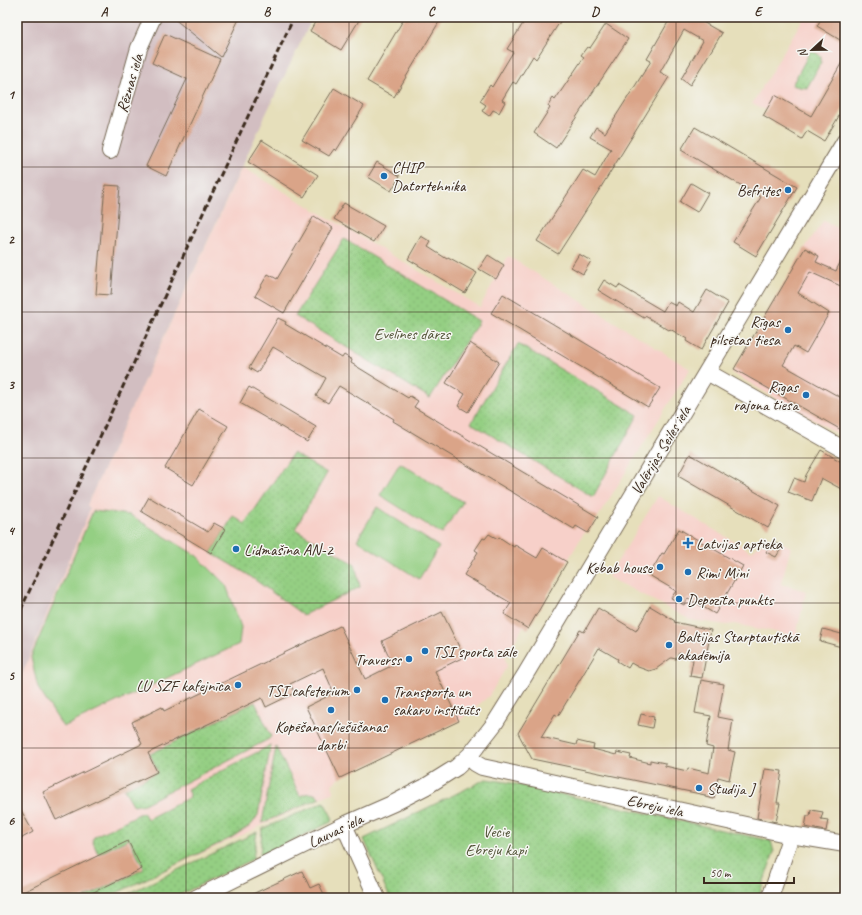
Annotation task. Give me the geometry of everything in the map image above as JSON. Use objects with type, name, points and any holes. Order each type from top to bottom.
[{"type":"street","name":"Rēznas iela","points":[[110,151],[139,48],[153,17]]},
{"type":"street","name":"Valērijas Seiles iela","points":[[470,755],[495,722],[517,687],[845,141]]},
{"type":"street","points":[[707,372],[845,450]]},
{"type":"street","name":"Lauvas iela","points":[[196,898],[425,787],[458,767],[470,755]]},
{"type":"street","name":"Ebreju iela","points":[[470,755],[475,763],[482,768],[791,835],[845,844]]},
{"type":"street","points":[[344,825],[377,898]]},
{"type":"street","points":[[770,898],[791,835]]},
{"type":"shaded area","points":[[17,17],[313,17],[264,118],[87,505],[90,509],[17,687]]},
{"type":"shaded area","points":[[804,17],[822,17],[817,26],[845,43],[845,57],[811,116],[775,95],[766,110],[752,104]]},
{"type":"shaded area","points":[[242,167],[480,307],[508,256],[690,369],[588,533],[585,531],[528,629],[523,627],[505,658],[507,666],[489,696],[459,721],[340,778],[332,784],[334,792],[106,898],[17,898],[17,687],[90,509],[87,505]]},
{"type":"shaded area","points":[[824,220],[845,233],[845,438],[732,373],[804,249]]},
{"type":"shaded area","points":[[658,496],[751,552],[759,545],[773,539],[791,547],[781,584],[806,591],[796,636],[734,624],[727,625],[691,620],[608,577]]},
{"type":"green space","points":[[811,50],[821,56],[821,62],[807,88],[792,85]]},
{"type":"green space","name":"Evelīnes dārzs","points":[[344,239],[479,321],[430,398],[295,316]]},
{"type":"green space","points":[[518,344],[638,415],[593,497],[471,423]]},
{"type":"green space","points":[[293,453],[327,473],[295,529],[355,564],[360,587],[303,615],[247,574],[211,553],[233,516],[245,524]]},
{"type":"green space","points":[[400,463],[463,502],[442,534],[380,495]]},
{"type":"green space","points":[[377,507],[439,547],[419,579],[357,540]]},
{"type":"green space","points":[[93,511],[130,515],[197,556],[226,585],[241,627],[239,644],[63,727],[38,688],[31,657]]},
{"type":"green space","points":[[255,702],[271,736],[269,739],[144,804],[134,806],[124,789],[158,772],[150,754]]},
{"type":"green space","points":[[271,745],[258,815],[252,824],[231,838],[106,898],[84,898],[144,869],[129,839],[98,854],[92,840],[95,836],[143,812],[147,819],[190,797],[187,789]]},
{"type":"green space","points":[[276,747],[300,796],[310,793],[315,794],[320,798],[262,823]]},
{"type":"green space","name":"Vecie Ebreju kapi","points":[[486,779],[506,782],[771,841],[774,852],[758,898],[390,898],[364,839]]},
{"type":"green space","points":[[324,802],[333,819],[331,822],[260,856],[262,829]]},
{"type":"green space","points":[[257,832],[253,859],[173,898],[119,898]]},
{"type":"building","points":[[172,17],[240,17],[221,57]]},
{"type":"building","points":[[318,17],[361,17],[341,50],[310,31]]},
{"type":"building","points":[[405,17],[442,17],[394,97],[367,81]]},
{"type":"building","points":[[527,17],[563,17],[536,59],[533,56],[516,84],[513,82],[502,100],[505,102],[499,113],[493,110],[489,116],[482,111],[486,105],[480,101],[490,85],[492,87],[513,52],[507,49]]},
{"type":"building","points":[[671,17],[694,17],[722,33],[690,85],[681,79],[703,41],[684,30],[660,72],[669,77],[558,254],[537,241],[583,170],[595,177],[611,149],[590,137],[596,127],[605,133],[651,61],[647,59]]},
{"type":"building","points":[[822,17],[845,17],[845,43],[817,26]]},
{"type":"building","points":[[606,24],[628,39],[556,148],[534,133],[550,108],[548,106],[553,98],[555,100],[584,57],[581,55],[587,47],[590,48]]},
{"type":"building","points":[[165,34],[220,59],[166,176],[146,166],[187,79],[152,63]]},
{"type":"building","points":[[845,57],[845,106],[824,141],[807,131],[802,139],[763,116],[775,95],[811,116]]},
{"type":"building","points":[[334,88],[364,106],[336,151],[334,149],[329,156],[302,140]]},
{"type":"building","points":[[695,127],[797,187],[756,256],[733,242],[761,197],[681,150]]},
{"type":"building","points":[[262,140],[318,175],[304,197],[248,162]]},
{"type":"building","name":"CHIP Datortehnika","points":[[377,162],[400,176],[391,191],[368,177]]},
{"type":"building","points":[[691,183],[708,193],[697,212],[680,202]]},
{"type":"building","points":[[105,185],[120,186],[111,295],[96,294]]},
{"type":"building","points":[[344,203],[384,226],[374,242],[334,219]]},
{"type":"building","points":[[314,216],[333,228],[284,313],[255,296],[268,274],[277,279]]},
{"type":"building","points":[[421,236],[431,242],[428,247],[447,259],[448,257],[477,273],[465,293],[408,259]]},
{"type":"building","name":"Rīgas pilsētas tiesa","points":[[805,248],[819,256],[816,262],[836,271],[845,252],[845,288],[810,272],[798,293],[829,313],[806,353],[794,346],[783,365],[845,400],[845,432],[734,369]]},
{"type":"building","points":[[579,254],[591,261],[583,274],[571,267]]},
{"type":"building","points":[[488,255],[504,265],[496,279],[479,269]]},
{"type":"building","points":[[604,280],[617,288],[619,285],[663,311],[668,302],[676,306],[678,302],[694,312],[707,290],[728,303],[701,350],[686,341],[687,339],[670,329],[669,330],[645,316],[644,318],[598,290]]},
{"type":"building","points":[[503,294],[660,388],[648,407],[491,313]]},
{"type":"building","points":[[278,318],[286,322],[285,324],[342,358],[344,355],[352,360],[351,363],[408,398],[410,396],[418,401],[414,407],[598,517],[588,533],[576,526],[574,529],[393,421],[394,419],[339,386],[328,403],[316,396],[326,378],[273,347],[257,373],[249,368]]},
{"type":"building","points":[[470,343],[499,362],[468,412],[458,406],[465,394],[446,383]]},
{"type":"building","points":[[249,387],[316,427],[307,442],[240,403]]},
{"type":"building","points":[[199,409],[228,426],[193,485],[165,468]]},
{"type":"building","points":[[821,450],[845,464],[845,491],[821,478],[812,501],[788,492],[794,478],[804,482],[806,475]]},
{"type":"building","points":[[690,454],[780,506],[768,528],[678,476]]},
{"type":"building","points":[[149,497],[208,532],[214,523],[225,529],[211,553],[141,511]]},
{"type":"building","points":[[679,529],[743,566],[715,614],[688,598],[684,605],[671,598],[676,591],[649,575]]},
{"type":"building","points":[[489,534],[498,539],[499,537],[514,547],[515,545],[537,558],[543,548],[567,562],[528,629],[504,614],[511,603],[464,575],[478,552],[475,550],[483,538],[485,539]]},
{"type":"building","points":[[773,541],[782,547],[776,557],[766,552]]},
{"type":"building","points":[[650,606],[675,621],[674,622],[711,630],[702,678],[690,676],[693,660],[679,653],[676,659],[671,658],[656,669],[649,671],[631,663],[628,668],[617,661],[618,659],[599,648],[558,716],[555,714],[541,737],[576,745],[577,741],[594,745],[593,749],[616,755],[617,752],[631,755],[630,758],[650,763],[650,760],[665,763],[665,766],[687,771],[688,768],[709,773],[713,748],[706,746],[711,716],[695,713],[701,680],[724,684],[718,717],[733,720],[728,750],[735,752],[729,780],[718,777],[714,799],[705,797],[705,795],[532,759],[518,733],[580,630],[584,632],[598,608],[636,631]]},
{"type":"building","points":[[442,612],[464,657],[435,671],[459,721],[340,778],[306,707],[334,693],[323,668],[290,684],[295,693],[266,707],[262,698],[148,753],[157,772],[56,820],[43,792],[142,744],[132,722],[162,707],[164,711],[340,626],[365,679],[393,665],[382,641]]},
{"type":"building","points":[[823,629],[845,635],[845,648],[820,641]]},
{"type":"building","points":[[641,714],[654,717],[652,728],[638,725]]},
{"type":"building","points":[[765,769],[782,771],[777,803],[780,803],[776,822],[757,818]]},
{"type":"building","points":[[17,803],[33,832],[22,838],[17,829]]},
{"type":"building","points":[[811,810],[823,812],[821,819],[828,820],[826,831],[805,827],[807,816],[810,816]]},
{"type":"building","points":[[128,841],[142,869],[81,898],[17,898],[17,895]]},
{"type":"building","points":[[302,871],[310,888],[319,884],[326,898],[244,898]]},
{"type":"railway","points":[[17,618],[294,17]]},
{"type":"place","name":"CHIP Datortehnika","points":[[384,176]]},
{"type":"place","name":"Befrites","points":[[788,190]]},
{"type":"place","name":"Rīgas pilsētas tiesa","points":[[788,330]]},
{"type":"place","name":"Rīgas rajona tiesa","points":[[806,395]]},
{"type":"place","name":"Latvijas aptieka","points":[[688,543]]},
{"type":"place","name":"Lidmašīna AN-2","points":[[236,549]]},
{"type":"place","name":"Kebab house","points":[[660,567]]},
{"type":"place","name":"Rimi Mini","points":[[688,572]]},
{"type":"place","name":"Depozīta punkts","points":[[679,599]]},
{"type":"place","name":"Baltijas Starptautiskā akadēmija","points":[[669,645]]},
{"type":"place","name":"TSI sporta zāle","points":[[425,651]]},
{"type":"place","name":"Traverss","points":[[409,659]]},
{"type":"place","name":"LU SZF kafejnīca","points":[[238,685]]},
{"type":"place","name":"TSI cafeterium","points":[[357,690]]},
{"type":"place","name":"Transporta un sakaru institūts","points":[[385,700]]},
{"type":"place","name":"Kopēšanas/iešūšanas darbi","points":[[331,710]]},
{"type":"place","name":"Studija J","points":[[699,788]]}]
